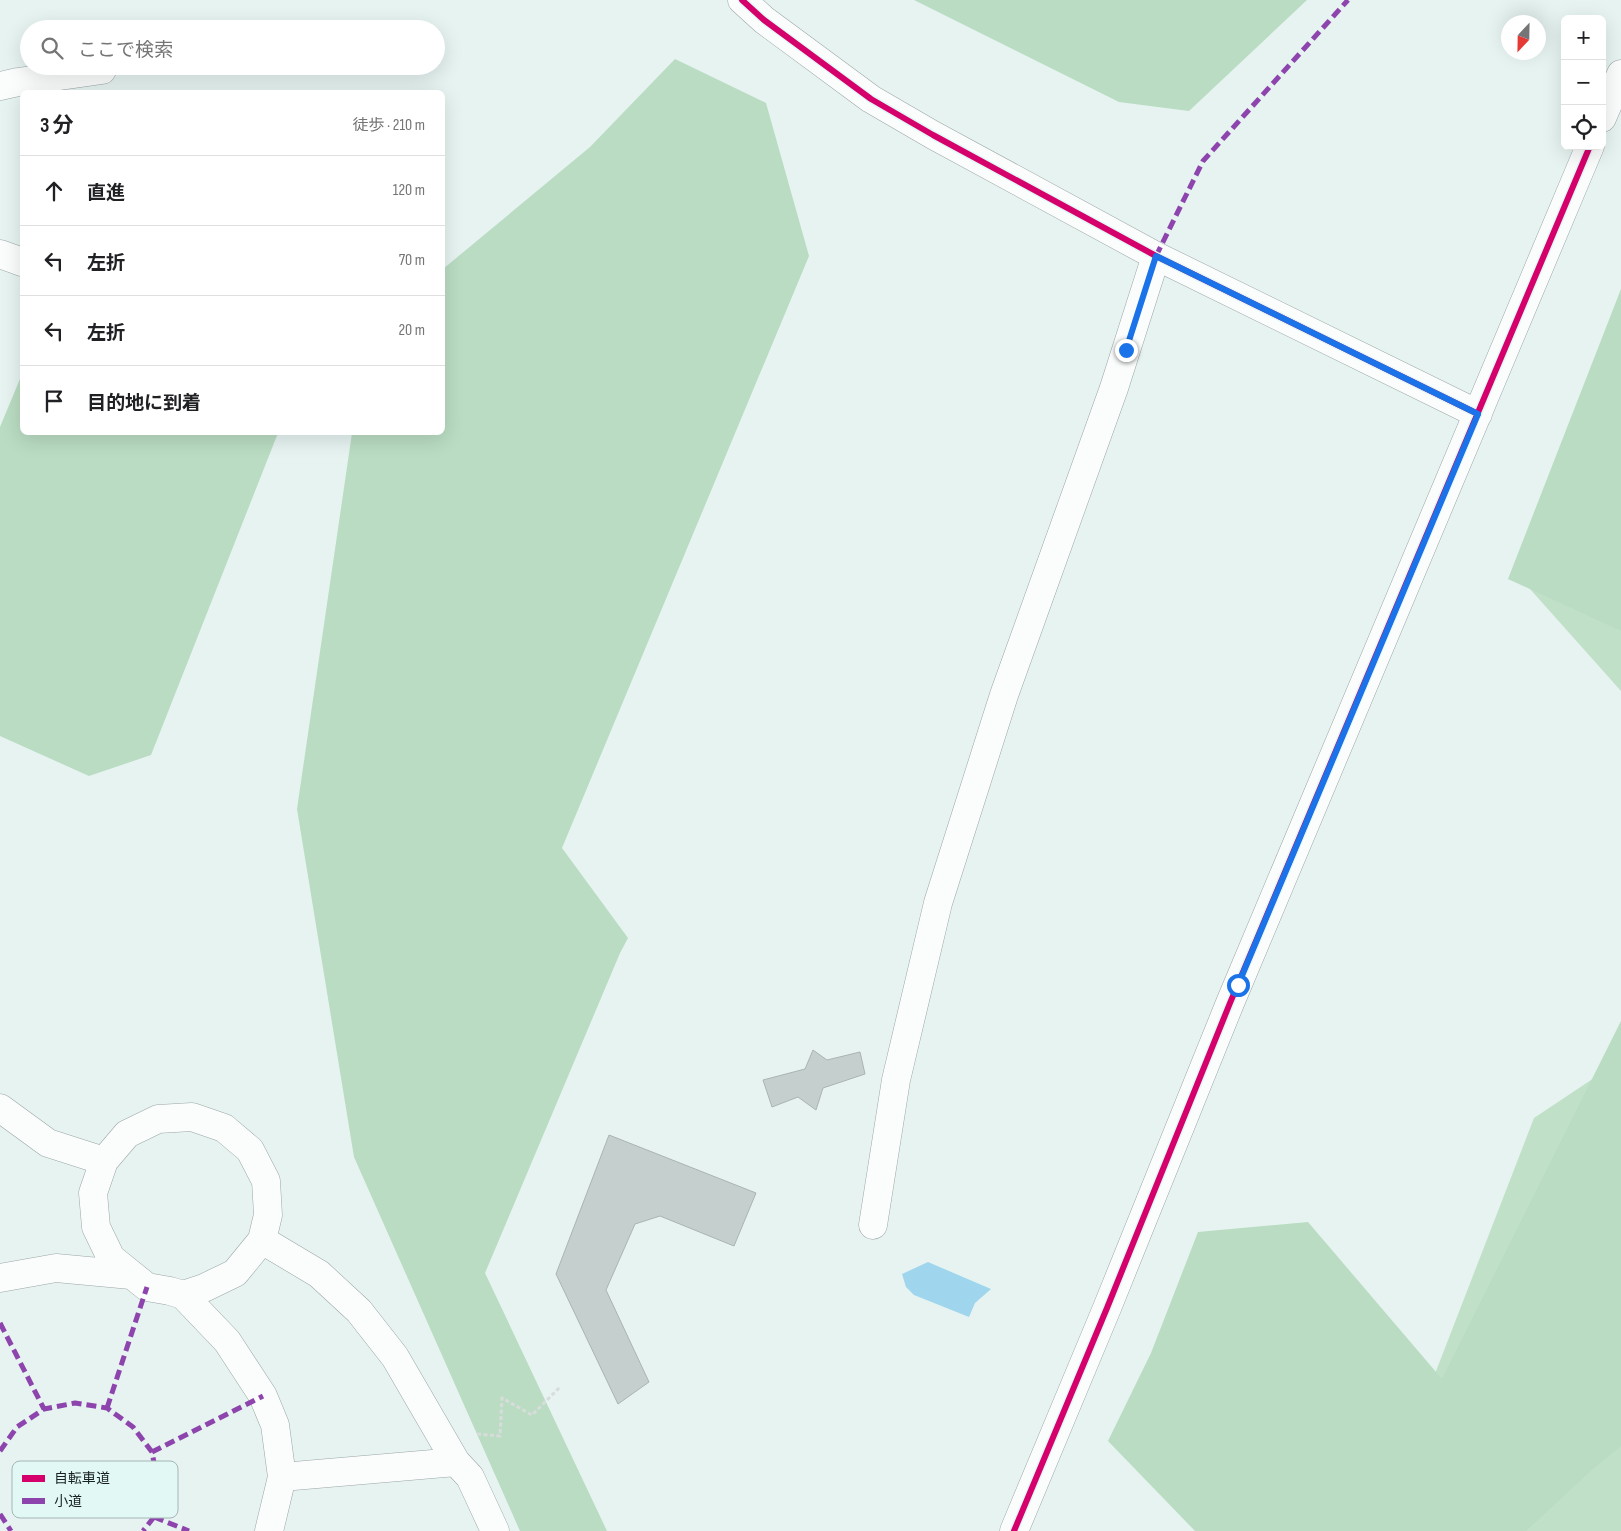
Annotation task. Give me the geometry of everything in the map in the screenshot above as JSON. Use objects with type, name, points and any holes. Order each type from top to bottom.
[{"type":"street","points":[[742,0],[764,20],[871,99],[932,135],[1156,256],[1478,414]]},
{"type":"street","points":[[1606,109],[1621,74]]},
{"type":"street","points":[[0,86],[67,75]]},
{"type":"street","points":[[1014,1531],[1108,1308],[1230,1003],[1588,150]]},
{"type":"street","points":[[0,254],[20,261]]},
{"type":"street","points":[[873,1225],[896,1080],[938,903],[1004,694],[1114,388],[1156,256]]},
{"type":"street","points":[[0,1108],[48,1143],[104,1161]]},
{"type":"street","points":[[183,1295],[204,1288],[235,1273],[262,1240],[268,1215],[266,1181],[250,1150],[224,1128],[192,1117],[158,1119],[127,1134],[104,1161],[94,1193],[96,1227],[111,1258],[131,1275],[147,1287],[183,1295],[227,1341],[263,1396],[276,1425],[282,1477],[269,1531]]},
{"type":"street","points":[[262,1240],[319,1274],[359,1311],[395,1357],[463,1470],[495,1531]]},
{"type":"street","points":[[0,1278],[56,1268],[131,1275]]},
{"type":"street","points":[[282,1477],[463,1470]]},
{"type":"path","points":[[463,1470],[474,1434],[500,1436],[502,1398],[532,1414],[560,1387]]},
{"type":"green space","points":[[914,0],[1307,0],[1189,111],[1119,102]]},
{"type":"green space","points":[[675,59],[766,103],[809,256],[562,848],[628,938],[485,1273],[607,1531],[520,1531],[354,1157],[297,809],[352,435],[445,435],[445,267],[590,147]]},
{"type":"green space","points":[[1621,289],[1621,631],[1508,579]]},
{"type":"green space","points":[[20,379],[20,435],[277,435],[151,755],[89,776],[0,736],[0,427]]},
{"type":"green space","points":[[1621,413],[1621,691],[1530,589],[1615,435]]},
{"type":"green space","points":[[1621,1021],[1621,1446],[1594,1468],[1526,1531],[1195,1531],[1108,1441],[1151,1353],[1198,1232],[1308,1222],[1442,1379]]},
{"type":"green space","points":[[1621,1060],[1621,1531],[1387,1531],[1378,1521],[1534,1118]]},
{"type":"water","points":[[928,1262],[991,1289],[975,1303],[969,1317],[914,1295],[906,1287],[902,1274]]},
{"type":"building","points":[[813,1050],[827,1060],[860,1052],[865,1074],[823,1088],[816,1110],[798,1097],[772,1107],[763,1080],[805,1069]]},
{"type":"building","points":[[609,1135],[756,1193],[734,1246],[660,1216],[635,1224],[606,1290],[649,1382],[618,1404],[556,1274]]},
{"type":"marked path","points":[[1156,256],[1203,161],[1348,0]]},
{"type":"marked path","points":[[107,1408],[147,1287]]},
{"type":"marked path","points":[[0,1323],[44,1409]]},
{"type":"marked path","points":[[152,1452],[263,1396]]},
{"type":"marked path","points":[[0,1451],[17,1427],[44,1409],[75,1403],[107,1408],[133,1427],[152,1452],[154,1461]]},
{"type":"marked path","points":[[0,1514],[11,1531]]},
{"type":"marked path","points":[[143,1531],[153,1518]]},
{"type":"marked path","points":[[156,1518],[189,1531]]},
{"type":"cycle path","points":[[742,0],[764,20],[871,99],[933,135],[1156,256],[1478,414]]},
{"type":"cycle path","points":[[1014,1531],[1107,1308],[1230,1003],[1588,150]]},
{"type":"route","points":[[1126,350],[1156,256],[1478,414],[1238,985]]}]
